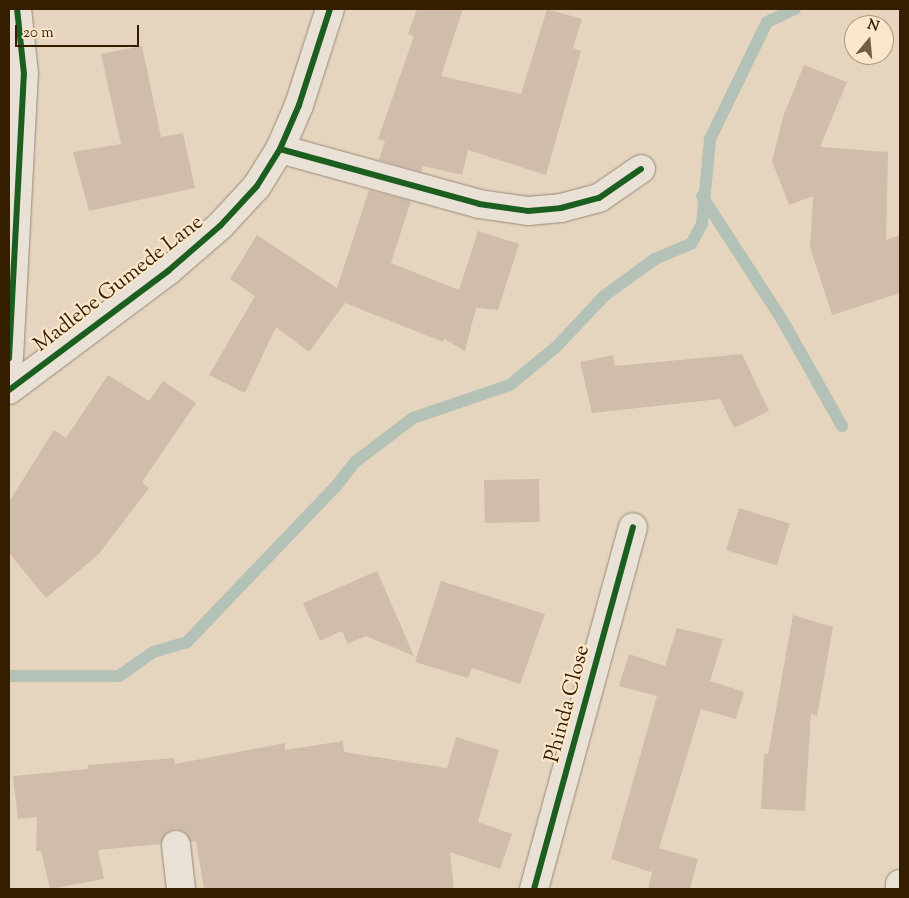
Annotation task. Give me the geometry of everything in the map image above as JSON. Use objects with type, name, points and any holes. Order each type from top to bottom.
[{"type":"street","points":[[9,358],[24,74],[16,9]]},
{"type":"street","name":"Madlebe Gumede Lane","points":[[9,390],[168,271],[220,226],[257,186],[280,149],[299,104],[330,9]]},
{"type":"street","points":[[280,149],[479,204],[528,210],[562,208],[599,198],[641,169]]},
{"type":"street","name":"Phinda Close","points":[[534,889],[633,527]]},
{"type":"street","points":[[176,845],[181,889]]},
{"type":"street","points":[[900,884],[900,889]]},
{"type":"building","points":[[417,9],[463,9],[441,76],[521,94],[547,9],[582,19],[573,48],[581,51],[546,175],[468,150],[462,175],[423,166],[421,172],[379,160],[385,141],[378,139],[414,36],[408,34]]},
{"type":"building","points":[[142,46],[161,137],[183,133],[195,188],[89,211],[73,152],[121,144],[101,54]]},
{"type":"building","points":[[804,65],[847,82],[820,147],[888,152],[886,240],[900,235],[900,293],[832,315],[810,247],[813,196],[789,205],[772,161],[784,114]]},
{"type":"building","points":[[369,190],[411,201],[391,263],[459,290],[478,231],[519,244],[498,310],[476,308],[465,351],[444,339],[443,342],[345,303],[309,352],[276,327],[245,393],[209,375],[255,296],[230,279],[257,235],[337,288]]},
{"type":"building","points":[[742,354],[769,411],[734,428],[720,399],[592,413],[580,362],[613,355],[615,366]]},
{"type":"building","points":[[108,375],[149,401],[163,381],[196,403],[142,482],[149,488],[98,555],[46,598],[9,553],[9,502],[54,430],[66,438]]},
{"type":"building","points":[[539,479],[540,522],[485,523],[484,480]]},
{"type":"building","points":[[739,508],[790,523],[777,566],[726,550]]},
{"type":"building","points":[[377,571],[414,656],[366,636],[348,644],[342,631],[320,641],[303,603]]},
{"type":"building","points":[[441,581],[545,614],[520,684],[472,668],[468,678],[415,662]]},
{"type":"building","points":[[793,615],[833,627],[817,716],[811,714],[805,811],[761,809],[764,754],[768,754]]},
{"type":"building","points":[[677,628],[723,639],[710,681],[744,692],[736,719],[701,709],[659,848],[698,859],[690,889],[648,889],[653,868],[651,872],[611,859],[657,696],[619,686],[629,654],[665,666]]},
{"type":"building","points":[[456,737],[499,750],[478,822],[512,834],[500,869],[450,852],[454,889],[204,889],[196,841],[191,842],[183,831],[175,829],[166,833],[161,844],[98,850],[104,879],[50,889],[41,851],[36,851],[37,817],[18,819],[13,776],[88,769],[88,765],[174,758],[175,764],[285,743],[285,750],[343,741],[344,752],[447,768]]},
{"type":"waterway","points":[[9,676],[119,676],[153,652],[187,642],[337,485],[355,462],[413,418],[510,385],[556,347],[604,296],[655,259],[691,244],[702,224],[710,139],[767,22],[795,9]]},
{"type":"waterway","points":[[702,196],[781,318],[842,426]]},
{"type":"cycle path","points":[[9,358],[24,74],[17,9]]},
{"type":"cycle path","points":[[9,390],[168,271],[220,226],[257,186],[280,149],[299,105],[330,9]]},
{"type":"cycle path","points":[[280,149],[479,204],[528,211],[561,208],[599,198],[641,169]]},
{"type":"cycle path","points":[[534,889],[633,527]]}]
